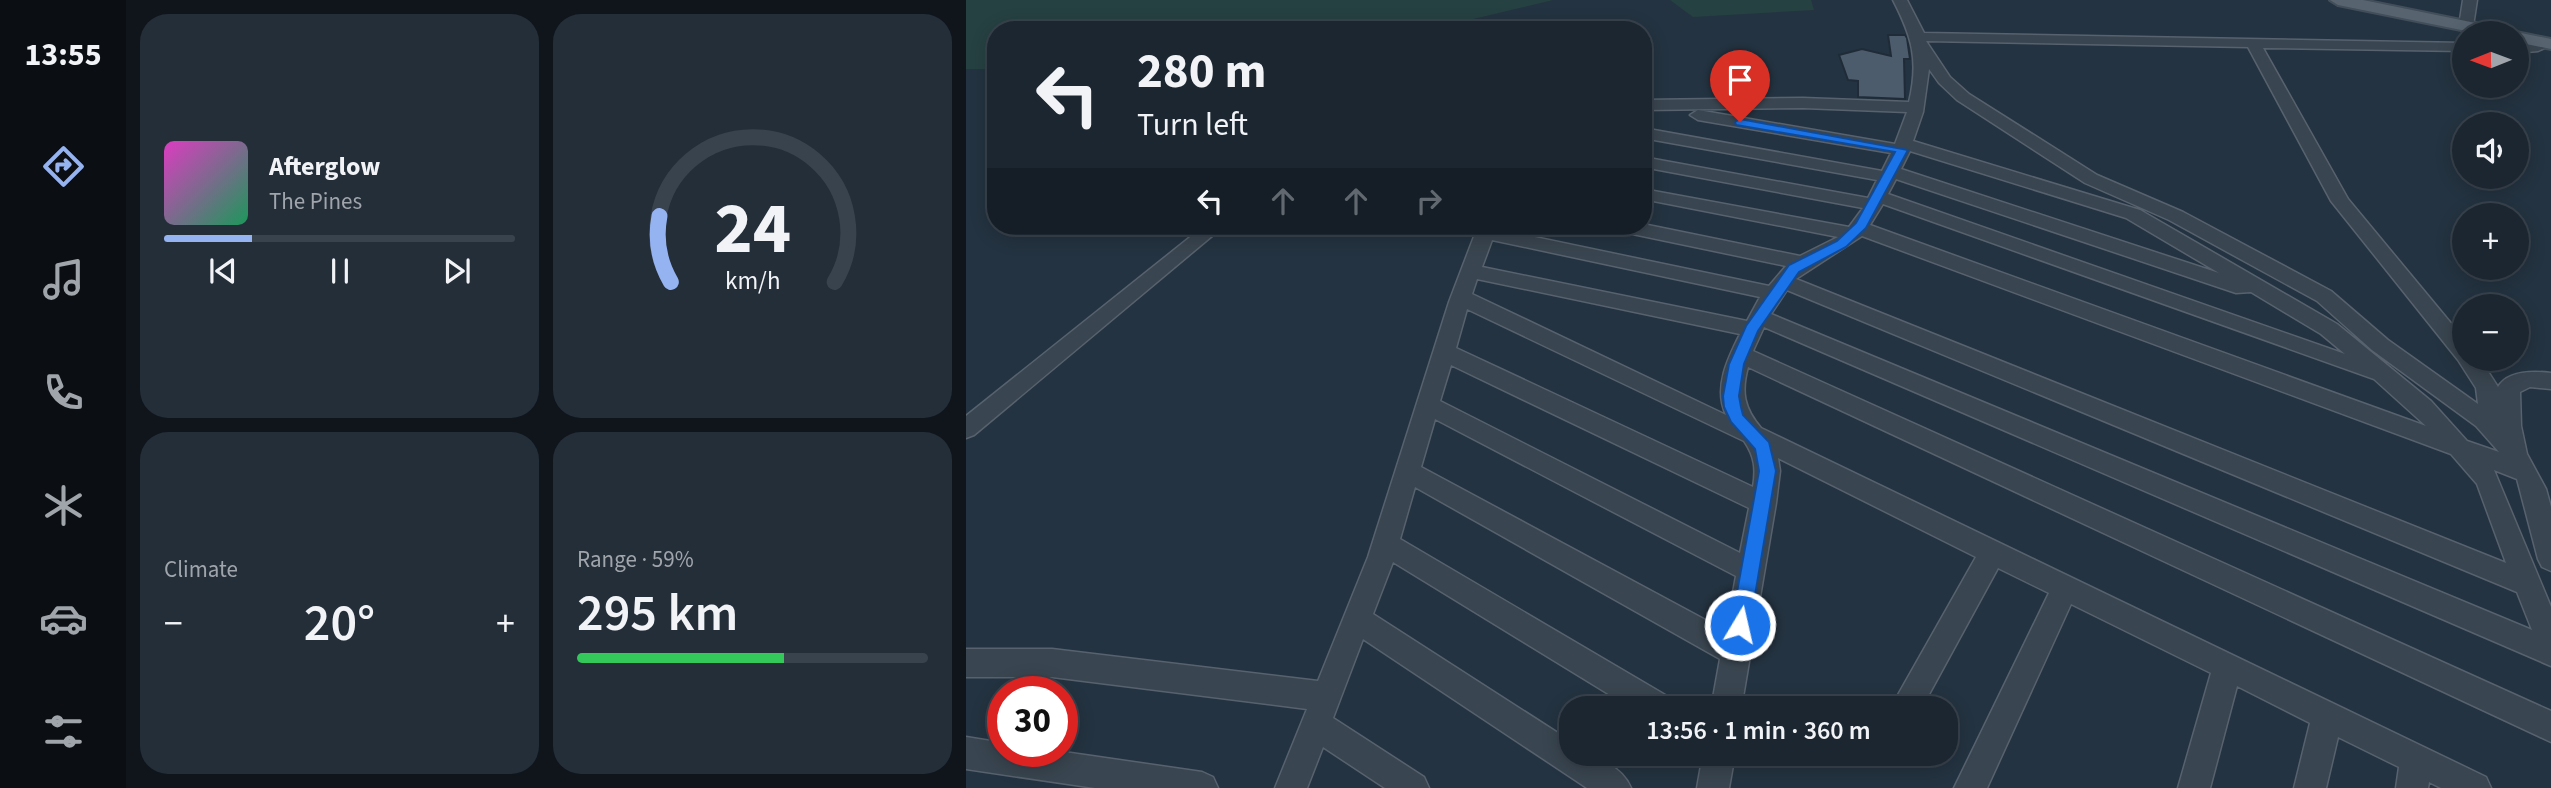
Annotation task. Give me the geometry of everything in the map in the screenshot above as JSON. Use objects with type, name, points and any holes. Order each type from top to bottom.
[{"type":"main road","points":[[2339,0],[2452,23]]},
{"type":"main road","points":[[2529,40],[2548,44]]},
{"type":"street","points":[[1900,0],[1918,39],[1944,80],[1963,97],[2091,178],[2176,216],[2288,279],[2324,296],[2380,345],[2484,420],[2521,464]]},
{"type":"street","points":[[2467,21],[2470,0]]},
{"type":"street","points":[[1918,39],[2452,47]]},
{"type":"street","points":[[1728,696],[1763,503],[1767,459],[1755,436],[1736,418],[1732,407],[1732,385],[1740,354],[1755,323],[1780,288],[1802,263],[1842,244],[1856,231],[1875,200],[1904,147],[1922,82],[1918,39]]},
{"type":"street","points":[[2253,43],[2340,201],[2452,339]]},
{"type":"street","points":[[2529,47],[2548,44]]},
{"type":"street","points":[[1652,105],[1803,103],[1915,107]]},
{"type":"street","points":[[1652,105],[1904,147],[2133,214],[2274,296],[2329,329],[2385,373],[2423,407],[2465,451],[2487,479],[2551,643]]},
{"type":"street","points":[[1652,135],[1889,174],[2274,296]]},
{"type":"street","points":[[1652,163],[1875,200],[2353,365],[2385,373]]},
{"type":"street","points":[[1652,196],[1856,231],[2465,451],[2521,464]]},
{"type":"street","points":[[1652,232],[1802,263]]},
{"type":"street","points":[[966,429],[1203,235]]},
{"type":"street","points":[[1291,788],[1386,544],[1461,297],[1483,235]]},
{"type":"street","points":[[1515,235],[1780,288],[2528,584]]},
{"type":"street","points":[[1470,271],[1755,323],[2551,652]]},
{"type":"street","points":[[1461,297],[1722,423],[1755,436],[2327,716],[2414,774],[2475,788]]},
{"type":"street","points":[[1444,352],[1763,503]]},
{"type":"street","points":[[1740,354],[2185,561],[2551,727]]},
{"type":"street","points":[[2477,371],[2490,389],[2491,408],[2484,420]]},
{"type":"street","points":[[2551,381],[2528,379],[2509,388],[2510,426],[2521,464],[2534,489],[2551,559]]},
{"type":"street","points":[[1429,406],[1749,570]]},
{"type":"street","points":[[1409,472],[1736,652]]},
{"type":"street","points":[[1386,544],[1639,696]]},
{"type":"street","points":[[1912,696],[1993,552]]},
{"type":"street","points":[[1970,788],[2065,588]]},
{"type":"street","points":[[1358,620],[1615,788]]},
{"type":"street","points":[[966,663],[1052,663],[1323,711],[1413,788]]},
{"type":"street","points":[[2193,788],[2227,667]]},
{"type":"street","points":[[2310,788],[2327,716]]},
{"type":"street","points":[[966,753],[1202,788]]},
{"type":"street","points":[[1713,788],[1716,766]]},
{"type":"green space","points":[[966,0],[1553,0],[1465,21],[987,21],[987,69],[966,69]]},
{"type":"green space","points":[[1670,0],[1811,0],[1814,10],[1693,17]]},
{"type":"building","points":[[1888,35],[1905,35],[1907,38],[1910,59],[1904,59],[1905,99],[1858,97],[1858,81],[1848,80],[1839,55],[1862,49],[1891,56]]},
{"type":"route","points":[[1740,122],[1902,150],[1861,226],[1842,244],[1812,257],[1794,269],[1748,335],[1736,364],[1732,407],[1736,418],[1763,447],[1768,471],[1740,625]]}]
